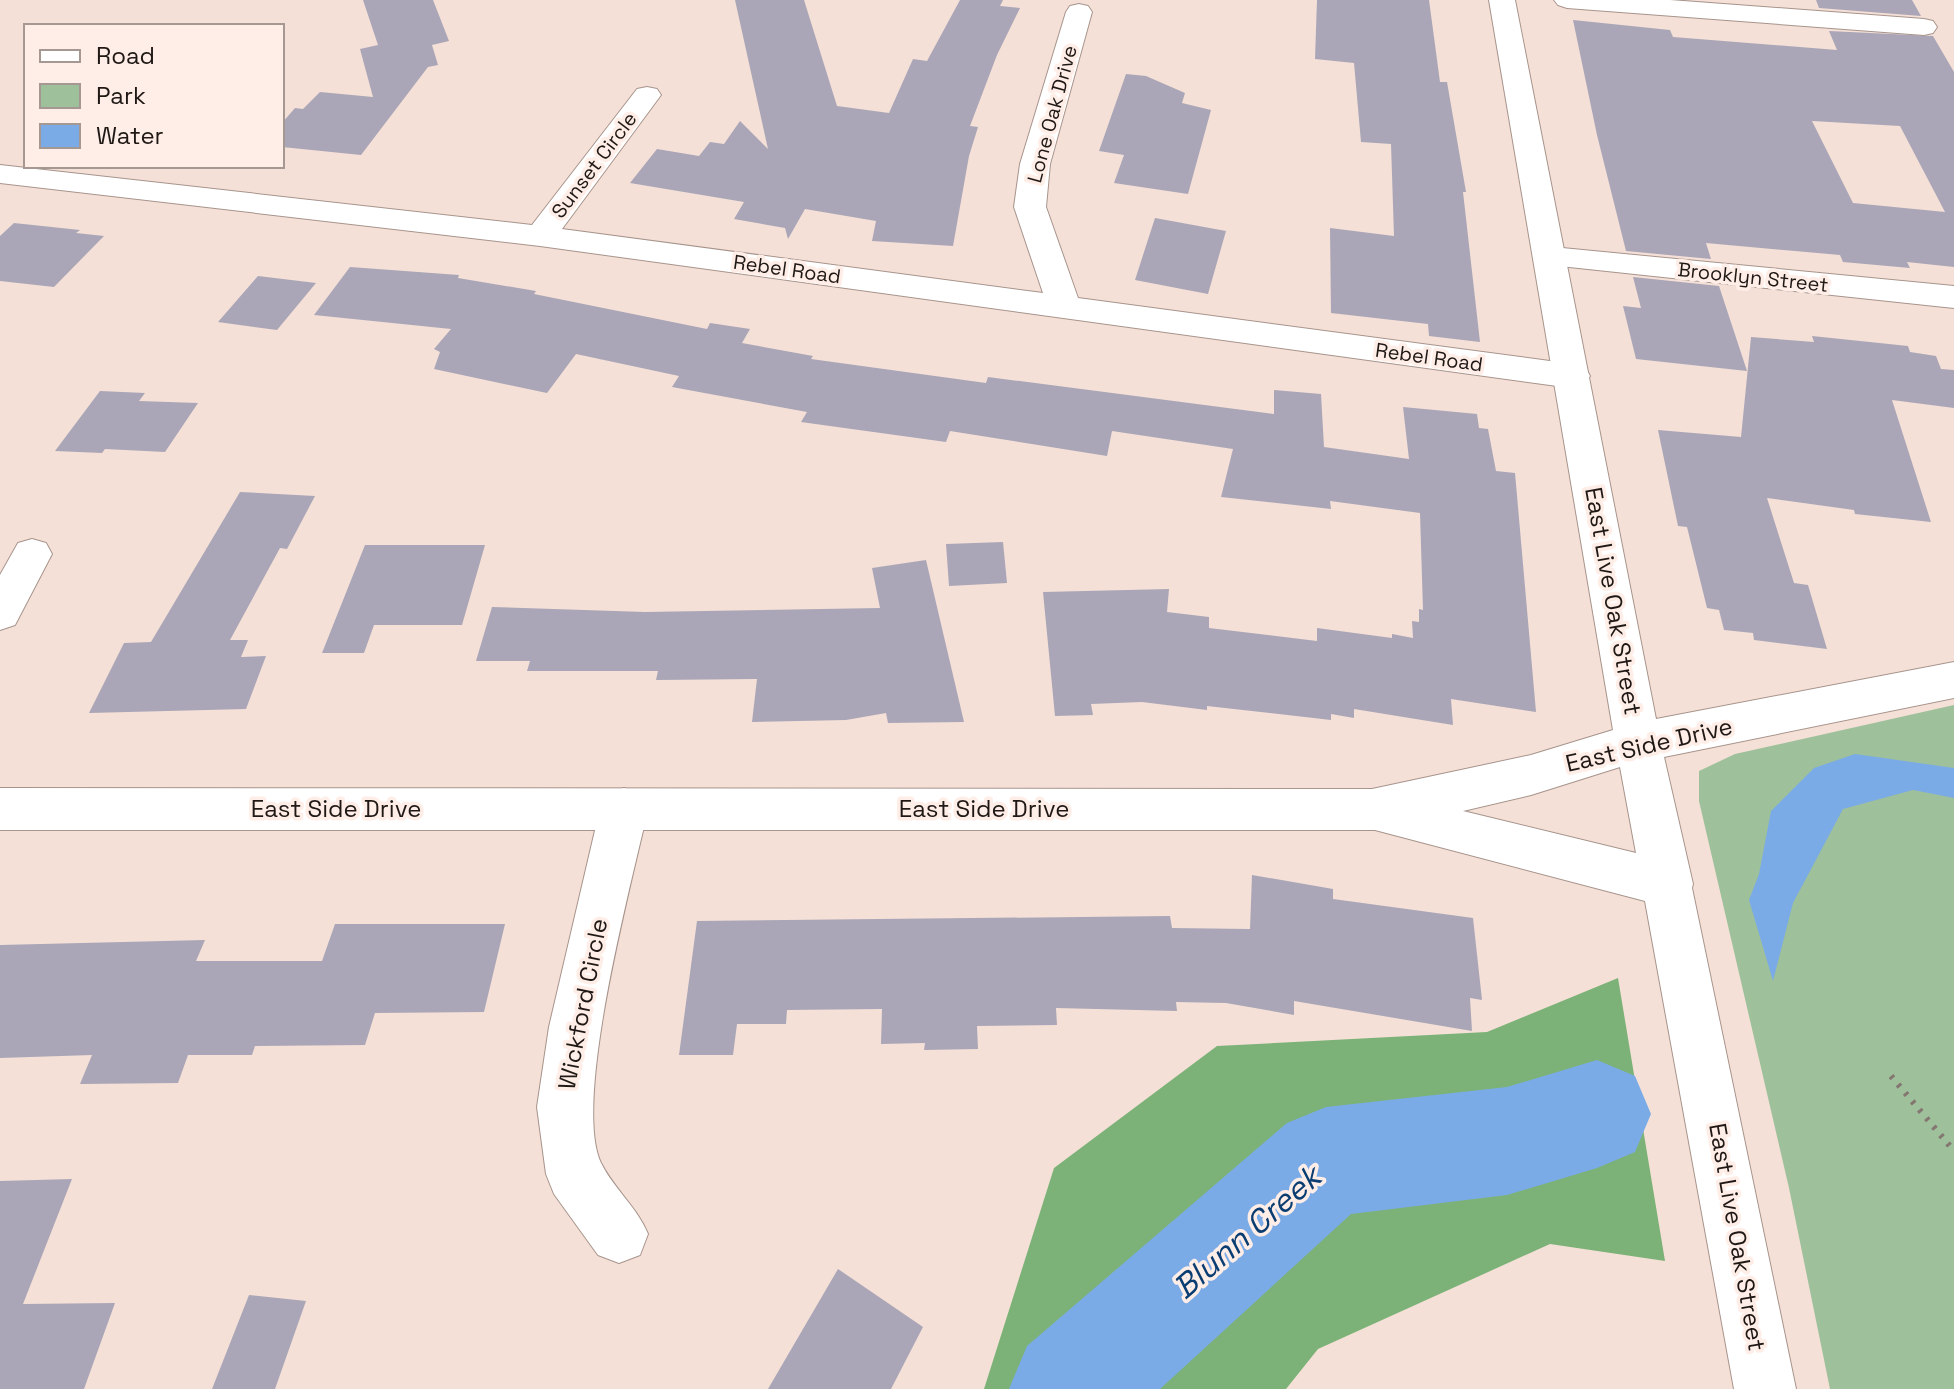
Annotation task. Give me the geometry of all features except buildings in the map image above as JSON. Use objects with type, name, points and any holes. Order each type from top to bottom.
[{"type":"street","name":"East Live Oak Street","points":[[1502,0],[1552,257],[1639,742],[1765,1389]]},
{"type":"street","points":[[1567,0],[1924,27]]},
{"type":"street","name":"Lone Oak Drive","points":[[1064,307],[1030,207],[1035,164],[1079,12]]},
{"type":"street","name":"Sunset Circle","points":[[540,236],[647,95]]},
{"type":"street","name":"Rebel Road","points":[[0,174],[134,177],[540,236],[1572,376]]},
{"type":"street","name":"Brooklyn Street","points":[[1552,257],[1954,297]]},
{"type":"street","points":[[0,613],[32,554]]},
{"type":"street","name":"East Side Drive","points":[[0,809],[1372,810],[1531,775],[1639,742],[1954,680]]},
{"type":"street","name":"Wickford Circle","points":[[619,1234],[574,1174],[564,1107],[575,1027],[624,809]]},
{"type":"street","points":[[1372,810],[1669,884]]},
{"type":"path","points":[[1891,1076],[1954,1151]]},
{"type":"green space","points":[[1954,705],[1954,1389],[1830,1389],[1789,1188],[1699,801],[1699,771],[1735,754]]},
{"type":"green space","points":[[1618,978],[1665,1261],[1550,1244],[1318,1349],[1286,1389],[984,1389],[1054,1168],[1217,1046],[1487,1032]]},
{"type":"water","points":[[1855,754],[1954,768],[1954,798],[1913,790],[1843,809],[1793,903],[1773,981],[1749,900],[1759,874],[1771,811],[1814,768]]},
{"type":"waterway","name":"Blunn Creek","points":[[1070,1389],[1326,1162],[1507,1141],[1597,1114]]}]
